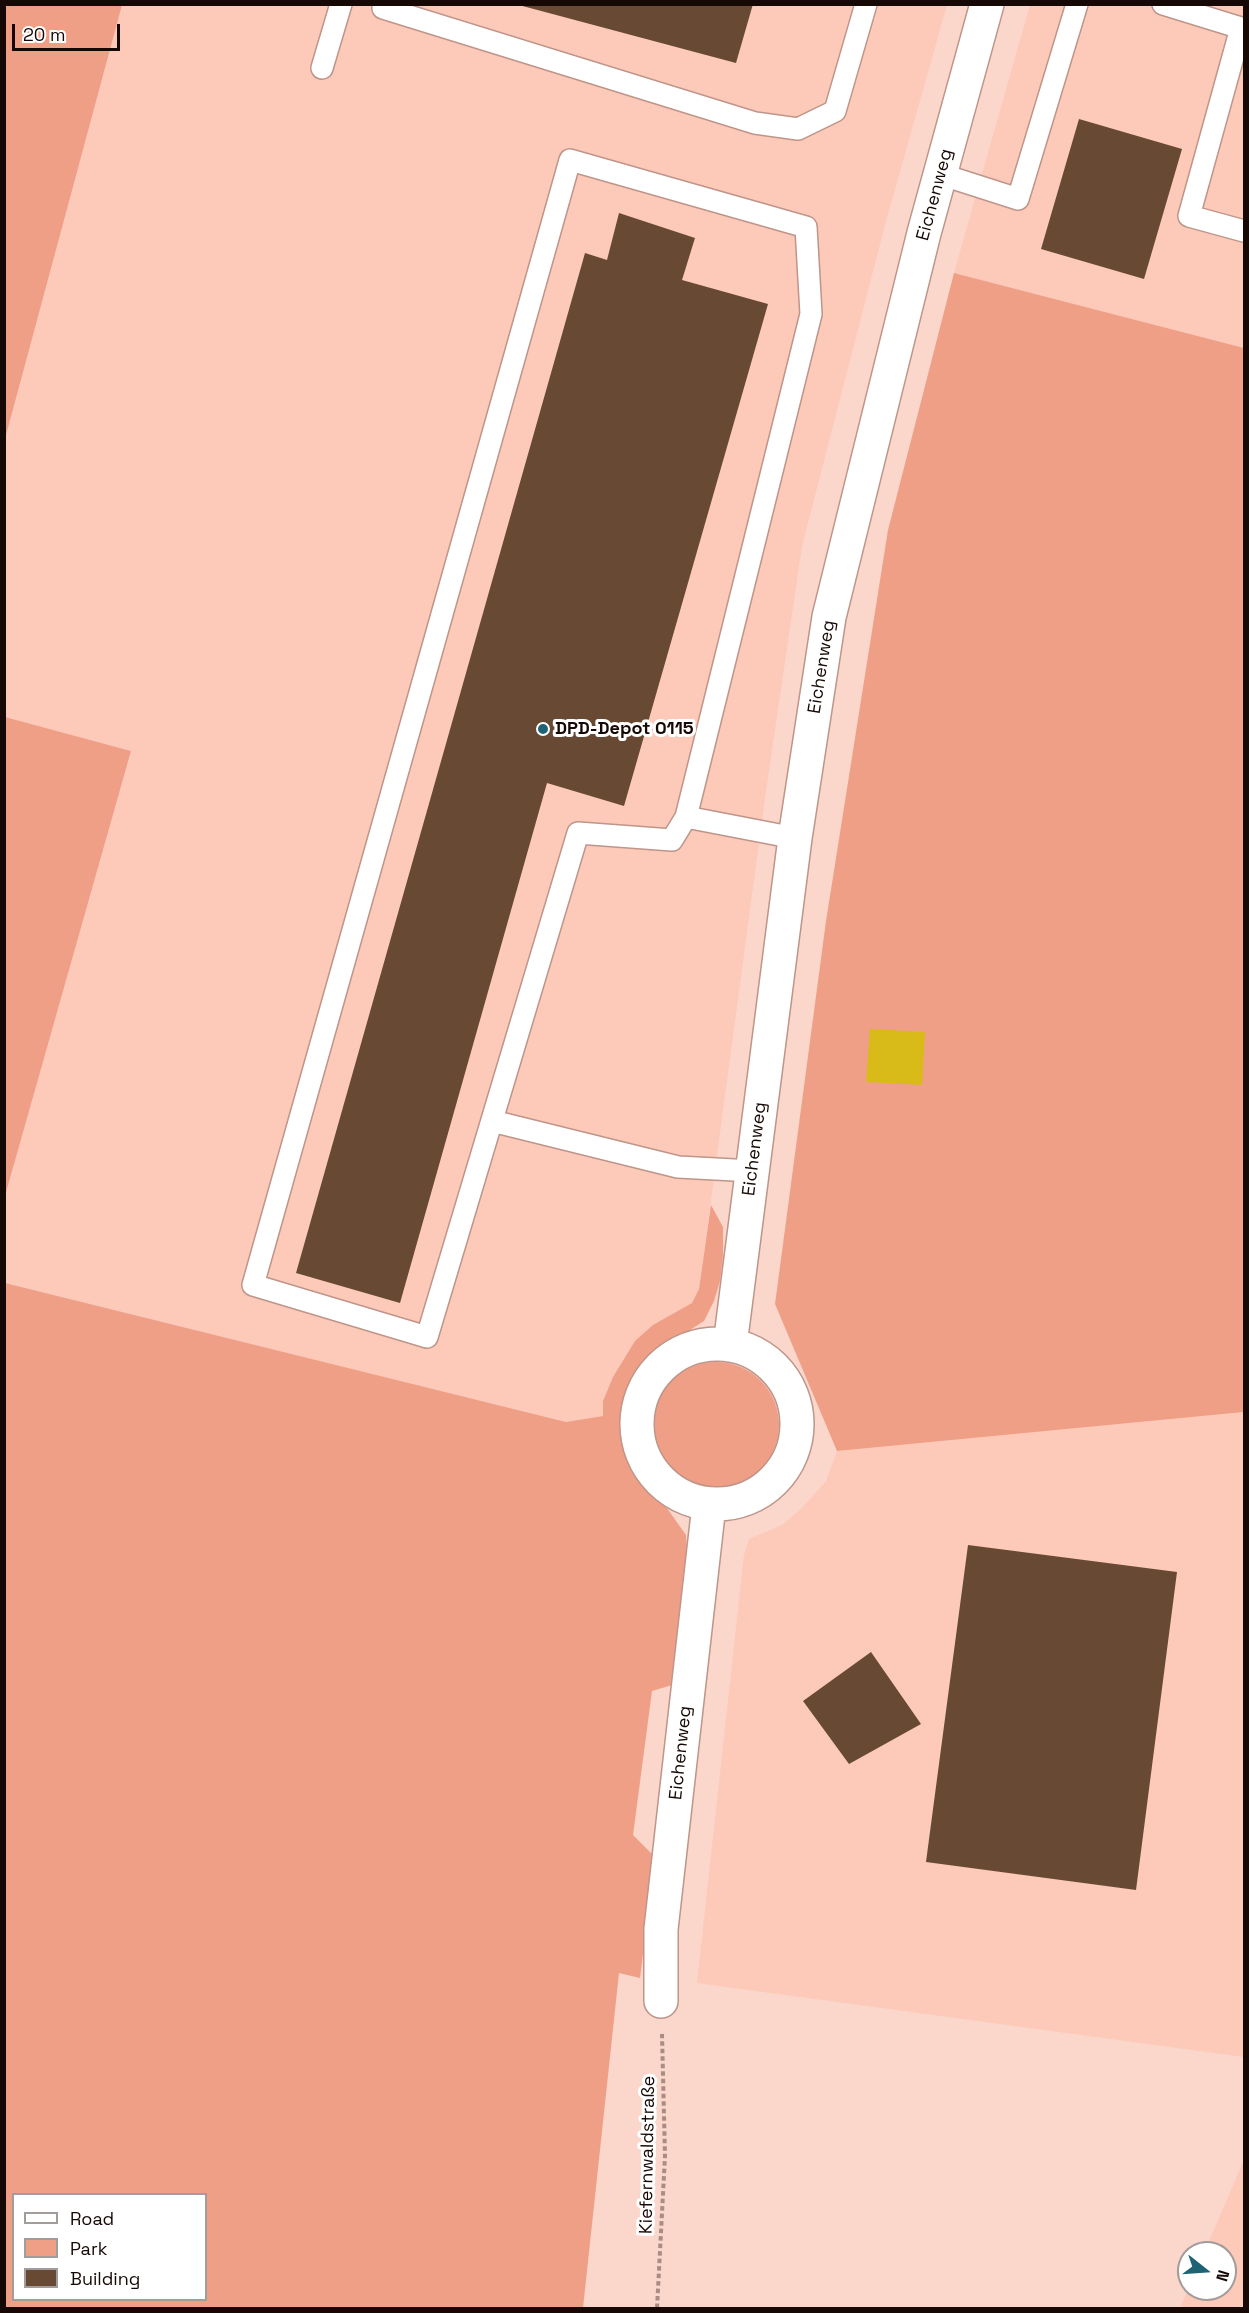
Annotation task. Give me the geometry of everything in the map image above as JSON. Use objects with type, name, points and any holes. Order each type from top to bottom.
[{"type":"street","name":"Eichenweg","points":[[730,1345],[795,838],[829,617],[940,174],[987,4]]},
{"type":"street","points":[[704,1345],[730,1345],[756,1354],[777,1371],[792,1394],[797,1421],[794,1448],[781,1473],[761,1491],[736,1503],[709,1505],[684,1498],[663,1484],[646,1463],[638,1439],[637,1413],[645,1389],[660,1368],[680,1353],[704,1345]]},
{"type":"street","name":"Eichenweg","points":[[662,2001],[661,1929],[709,1505]]},
{"type":"lane","points":[[322,68],[341,4]]},
{"type":"lane","points":[[379,6],[755,123],[798,129],[836,111],[866,4]]},
{"type":"lane","points":[[940,174],[1018,199],[1077,4]]},
{"type":"lane","points":[[1163,4],[1241,28],[1189,216],[1245,231]]},
{"type":"lane","points":[[570,160],[806,227],[811,314],[686,817],[672,840],[578,833],[492,1122],[427,1336],[253,1285],[570,160]]},
{"type":"lane","points":[[686,817],[795,838]]},
{"type":"lane","points":[[492,1122],[678,1167],[753,1171]]},
{"type":"path","name":"Kiefernwaldstraße","points":[[657,2308],[665,2156],[662,2001]]},
{"type":"shaded area","points":[[122,5],[947,5],[886,221],[802,546],[765,798],[699,1289],[692,1303],[681,1310],[613,1377],[603,1401],[603,1416],[566,1422],[5,1283],[5,1196],[131,751],[5,717],[5,439]]},
{"type":"shaded area","points":[[1030,5],[1244,5],[1244,348],[954,273]]},
{"type":"shaded area","points":[[870,1029],[925,1032],[922,1085],[866,1082]]},
{"type":"shaded area","points":[[1244,1412],[1244,2057],[697,1983],[744,1555],[749,1539],[782,1525],[802,1508],[826,1481],[837,1451]]},
{"type":"shaded area","points":[[1244,2160],[1244,2308],[1180,2308],[1183,2301],[1237,2301],[1237,2241],[1209,2241]]},
{"type":"green space","points":[[4,5],[122,5],[5,439]]},
{"type":"green space","points":[[954,273],[1244,348],[1244,1412],[837,1451],[775,1304],[826,921],[888,530]]},
{"type":"green space","points":[[4,717],[131,751],[5,1196]]},
{"type":"green space","points":[[711,1205],[723,1227],[720,1281],[714,1301],[704,1321],[682,1335],[656,1360],[638,1385],[624,1421],[628,1448],[643,1484],[657,1494],[686,1535],[688,1567],[672,1685],[652,1691],[633,1835],[655,1857],[640,1978],[619,1973],[583,2308],[5,2308],[5,1283],[566,1422],[603,1416],[603,1401],[613,1377],[635,1341],[653,1325],[692,1303],[699,1289]]},
{"type":"green space","points":[[716,1362],[740,1367],[760,1381],[774,1401],[779,1425],[774,1449],[760,1469],[740,1483],[716,1488],[692,1483],[672,1469],[658,1449],[653,1425],[658,1401],[672,1381],[692,1367]]},
{"type":"building","points":[[515,4],[753,4],[736,63]]},
{"type":"building","points":[[1079,119],[1182,149],[1144,279],[1041,249]]},
{"type":"building","name":"DPD-Depot 0115","points":[[619,213],[695,238],[682,280],[768,304],[624,806],[547,783],[400,1303],[296,1273],[585,253],[607,260]]},
{"type":"building","points":[[968,1545],[1177,1572],[1136,1890],[926,1862]]},
{"type":"building","points":[[871,1652],[921,1724],[849,1764],[803,1701]]},
{"type":"place","name":"DPD-Depot 0115","points":[[543,729]]}]
